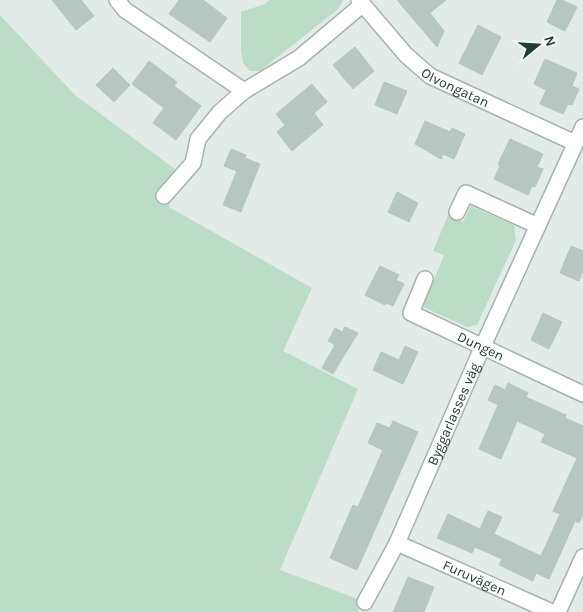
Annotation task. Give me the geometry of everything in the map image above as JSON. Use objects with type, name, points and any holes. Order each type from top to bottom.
[{"type":"street","points":[[117,0],[124,10],[244,91]]},
{"type":"street","points":[[164,196],[193,162],[198,139],[220,112],[244,91],[299,58],[361,2]]},
{"type":"street","name":"Olvongatan","points":[[361,2],[406,55],[430,76],[576,143]]},
{"type":"street","name":"Byggarlasses väg","points":[[366,602],[397,543],[482,348],[583,127]]},
{"type":"street","points":[[457,212],[466,193],[538,226]]},
{"type":"street","name":"Dungen","points":[[425,279],[411,313],[583,394]]},
{"type":"street","name":"Furuvägen","points":[[397,543],[552,612]]},
{"type":"street","points":[[558,612],[583,557]]},
{"type":"green space","points":[[269,0],[343,0],[338,9],[260,71],[250,71],[243,63],[241,50],[241,12],[265,4]]},
{"type":"green space","points":[[0,15],[75,95],[175,169],[169,207],[312,288],[283,351],[358,389],[280,570],[358,599],[358,612],[0,612]]},
{"type":"green space","points":[[471,206],[514,225],[516,240],[477,325],[467,327],[423,307],[444,255],[433,251],[448,215],[463,222]]},
{"type":"building","points":[[52,0],[81,0],[94,16],[76,30]]},
{"type":"building","points":[[179,0],[203,0],[227,18],[210,42],[169,14]]},
{"type":"building","points":[[397,0],[446,0],[430,13],[444,31],[437,47]]},
{"type":"building","points":[[557,0],[562,0],[577,7],[565,31],[547,22]]},
{"type":"building","points":[[478,25],[501,37],[482,75],[459,63]]},
{"type":"building","points":[[355,47],[374,71],[353,89],[333,65]]},
{"type":"building","points":[[545,59],[577,73],[572,86],[579,89],[572,105],[568,104],[563,114],[540,104],[546,90],[534,84]]},
{"type":"building","points":[[149,61],[177,82],[174,86],[201,106],[176,140],[153,123],[164,108],[132,84]]},
{"type":"building","points":[[113,68],[130,85],[114,102],[96,85]]},
{"type":"building","points":[[384,82],[407,91],[397,114],[375,105]]},
{"type":"building","points":[[312,84],[327,102],[314,113],[323,125],[292,151],[277,132],[285,125],[276,114]]},
{"type":"building","points":[[425,121],[450,132],[452,128],[465,134],[454,159],[443,154],[441,159],[415,144]]},
{"type":"building","points":[[510,139],[543,154],[537,167],[543,169],[535,187],[532,186],[528,195],[494,179],[500,166],[498,164]]},
{"type":"building","points":[[231,149],[246,155],[245,158],[260,164],[241,212],[223,205],[237,171],[224,166]]},
{"type":"building","points":[[397,192],[418,203],[409,222],[388,212]]},
{"type":"building","points":[[571,246],[583,251],[583,271],[579,281],[560,273]]},
{"type":"building","points":[[380,266],[399,275],[396,280],[404,284],[393,306],[386,303],[385,305],[365,295]]},
{"type":"building","points":[[543,313],[562,322],[549,349],[531,340]]},
{"type":"building","points":[[345,327],[358,333],[333,374],[322,368],[335,345],[328,341],[335,328],[342,332]]},
{"type":"building","points":[[405,346],[418,352],[403,384],[373,370],[381,352],[399,360]]},
{"type":"building","points":[[508,383],[528,393],[526,397],[566,415],[565,418],[583,426],[583,515],[579,523],[575,521],[549,579],[536,573],[533,581],[499,565],[502,559],[475,547],[472,553],[437,538],[448,514],[480,529],[488,511],[502,517],[494,534],[541,556],[560,514],[553,511],[577,458],[541,442],[545,434],[517,421],[501,459],[479,449],[498,405],[488,400],[495,385],[505,390]]},
{"type":"building","points":[[393,421],[418,432],[357,570],[330,558],[353,505],[358,507],[383,450],[368,443],[377,423],[390,428]]},
{"type":"building","points":[[408,577],[434,587],[424,612],[393,612]]}]
